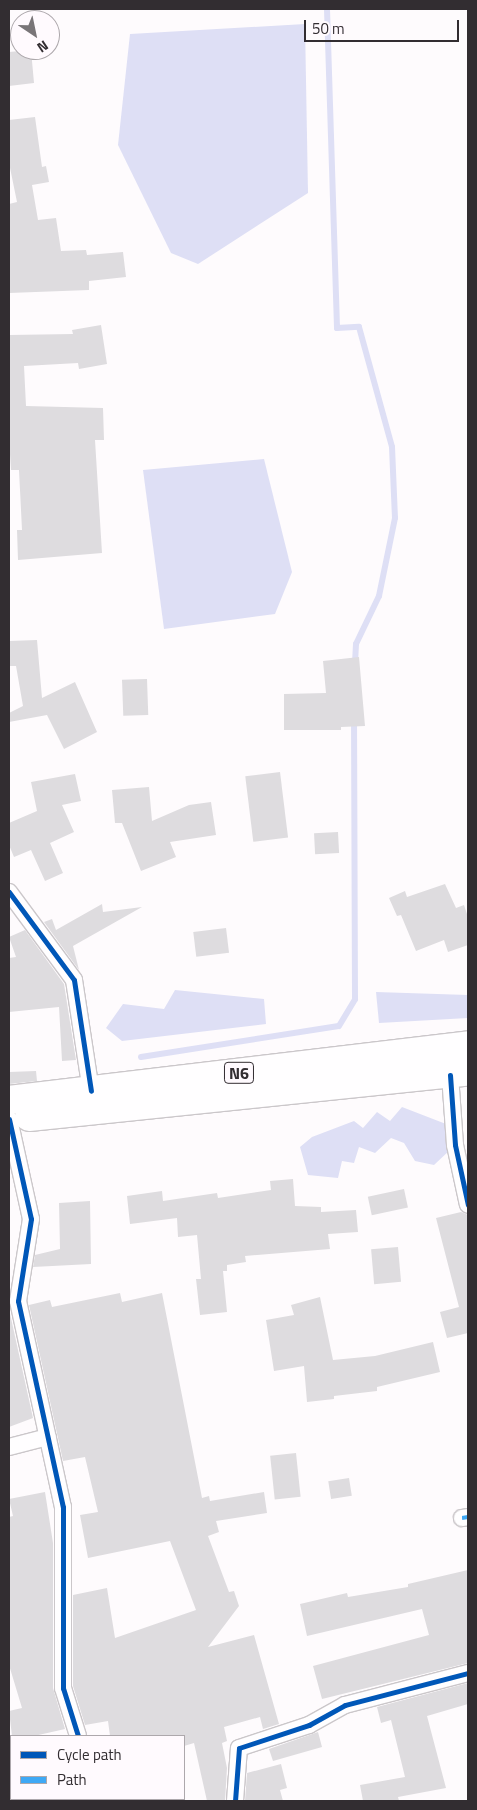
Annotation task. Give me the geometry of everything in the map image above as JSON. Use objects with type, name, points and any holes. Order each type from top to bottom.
[{"type":"highway","name":"N6","points":[[9,1100],[468,1045]]},
{"type":"highway","name":"N6","points":[[9,1119],[459,1074]]},
{"type":"street","points":[[9,892],[74,980],[91,1091]]},
{"type":"street","points":[[459,1074],[455,1145],[468,1205]]},
{"type":"street","points":[[9,1119],[31,1219],[13,1302],[48,1438],[63,1506],[64,1688],[78,1735]]},
{"type":"street","points":[[9,1447],[48,1438]]},
{"type":"street","points":[[235,1801],[239,1748],[309,1725],[345,1705],[468,1673]]},
{"type":"water","points":[[305,24],[308,193],[198,264],[171,253],[118,145],[130,34]]},
{"type":"water","points":[[264,459],[292,572],[275,614],[164,629],[143,470]]},
{"type":"water","points":[[175,990],[264,999],[266,1024],[122,1041],[106,1028],[123,1004],[164,1009]]},
{"type":"water","points":[[376,992],[468,995],[468,1018],[379,1023]]},
{"type":"water","points":[[402,1107],[446,1124],[451,1149],[434,1165],[415,1161],[404,1143],[391,1138],[375,1153],[359,1147],[354,1163],[342,1161],[338,1178],[308,1175],[300,1147],[312,1137],[354,1121],[363,1128],[377,1112],[390,1121]]},
{"type":"building","points":[[9,52],[10,60],[32,60],[34,83],[9,86]]},
{"type":"building","points":[[35,117],[42,167],[46,166],[49,182],[32,185],[38,220],[56,218],[61,251],[86,250],[87,255],[123,252],[126,277],[89,281],[89,290],[9,293],[9,204],[17,202],[9,163],[9,120]]},
{"type":"building","points":[[101,325],[107,364],[79,369],[78,363],[24,366],[26,406],[103,408],[104,440],[95,440],[102,553],[18,560],[17,530],[22,530],[19,470],[11,470],[9,439],[9,335],[73,334],[72,330]]},
{"type":"building","points":[[37,640],[42,698],[75,682],[97,732],[64,749],[47,715],[9,722],[9,713],[23,706],[16,666],[9,666],[9,641]]},
{"type":"building","points":[[359,657],[365,726],[341,727],[341,730],[284,730],[284,694],[326,693],[323,661]]},
{"type":"building","points":[[147,679],[148,715],[123,716],[122,680]]},
{"type":"building","points":[[280,772],[288,838],[253,842],[245,776]]},
{"type":"building","points":[[75,774],[81,801],[62,805],[74,832],[50,843],[63,873],[45,881],[31,850],[14,857],[9,845],[9,823],[37,811],[31,782]]},
{"type":"building","points":[[149,787],[152,821],[189,805],[211,802],[216,835],[170,842],[176,857],[141,871],[122,823],[115,823],[112,790]]},
{"type":"building","points":[[338,832],[339,853],[315,854],[314,833]]},
{"type":"building","points":[[445,884],[456,908],[464,905],[468,917],[468,945],[448,952],[444,940],[416,951],[401,915],[397,916],[389,898],[405,891],[407,897]]},
{"type":"building","points":[[102,904],[103,912],[142,907],[73,946],[79,970],[44,922],[52,919],[56,930]]},
{"type":"building","points":[[226,928],[229,953],[196,957],[193,932]]},
{"type":"building","points":[[25,930],[64,984],[76,1060],[62,1061],[59,1007],[9,1012],[9,958],[16,957],[9,937]]},
{"type":"building","points":[[36,1071],[37,1081],[9,1084],[9,1072]]},
{"type":"building","points":[[293,1179],[295,1206],[321,1207],[321,1212],[356,1210],[358,1232],[328,1234],[330,1249],[245,1256],[246,1262],[227,1265],[227,1271],[223,1271],[227,1312],[200,1315],[196,1279],[201,1279],[197,1235],[178,1237],[177,1218],[130,1224],[127,1196],[162,1191],[163,1201],[217,1193],[218,1198],[271,1190],[270,1181]]},
{"type":"building","points":[[404,1189],[408,1208],[372,1215],[368,1197]]},
{"type":"building","points":[[90,1201],[91,1264],[33,1267],[35,1255],[60,1249],[59,1203]]},
{"type":"building","points":[[461,1212],[468,1215],[468,1333],[447,1338],[440,1312],[459,1307],[436,1218]]},
{"type":"building","points":[[398,1247],[401,1282],[374,1284],[371,1249]]},
{"type":"building","points":[[120,1293],[122,1302],[162,1293],[202,1498],[209,1496],[210,1501],[264,1492],[267,1513],[216,1521],[219,1532],[208,1536],[229,1592],[234,1591],[239,1606],[208,1647],[254,1635],[279,1724],[263,1729],[260,1717],[224,1727],[227,1741],[222,1743],[227,1768],[225,1801],[207,1801],[194,1743],[185,1746],[185,1735],[110,1735],[108,1721],[85,1725],[73,1686],[73,1595],[107,1588],[115,1638],[196,1610],[170,1541],[88,1558],[80,1515],[98,1512],[85,1457],[63,1461],[29,1305],[50,1300],[52,1307]]},
{"type":"building","points":[[320,1297],[333,1360],[375,1356],[433,1342],[440,1372],[377,1387],[377,1391],[334,1396],[334,1399],[307,1402],[304,1366],[274,1371],[266,1320],[294,1315],[291,1305]]},
{"type":"building","points":[[9,1309],[33,1418],[9,1427]]},
{"type":"building","points":[[296,1453],[301,1497],[275,1499],[270,1456]]},
{"type":"building","points":[[349,1478],[352,1496],[331,1499],[328,1481]]},
{"type":"building","points":[[45,1492],[53,1543],[53,1688],[65,1729],[38,1735],[12,1735],[9,1711],[22,1708],[9,1665],[9,1517],[13,1516],[9,1499]]},
{"type":"building","points":[[468,1570],[468,1663],[322,1699],[313,1666],[429,1635],[422,1609],[307,1636],[300,1604],[347,1593],[348,1597],[408,1587],[408,1584]]},
{"type":"building","points":[[468,1683],[468,1704],[427,1716],[446,1788],[398,1797],[399,1801],[363,1801],[360,1785],[405,1777],[391,1720],[381,1723],[377,1707]]},
{"type":"building","points":[[318,1732],[322,1747],[273,1761],[269,1749]]},
{"type":"building","points":[[281,1764],[287,1788],[280,1790],[283,1801],[245,1801],[247,1773]]},
{"type":"waterway","points":[[327,9],[337,328],[359,327],[392,447],[395,518],[379,596],[356,644],[355,664]]},
{"type":"waterway","points":[[141,1057],[339,1026],[355,999],[354,719]]},
{"type":"marked path","points":[[462,1518],[468,1517]]},
{"type":"cycle path","points":[[9,892],[74,980],[91,1091]]},
{"type":"cycle path","points":[[450,1075],[455,1145],[468,1205]]},
{"type":"cycle path","points":[[9,1119],[31,1219],[18,1301],[63,1507],[63,1688],[78,1735]]},
{"type":"cycle path","points":[[235,1801],[239,1748],[309,1725],[345,1705],[468,1673]]}]
